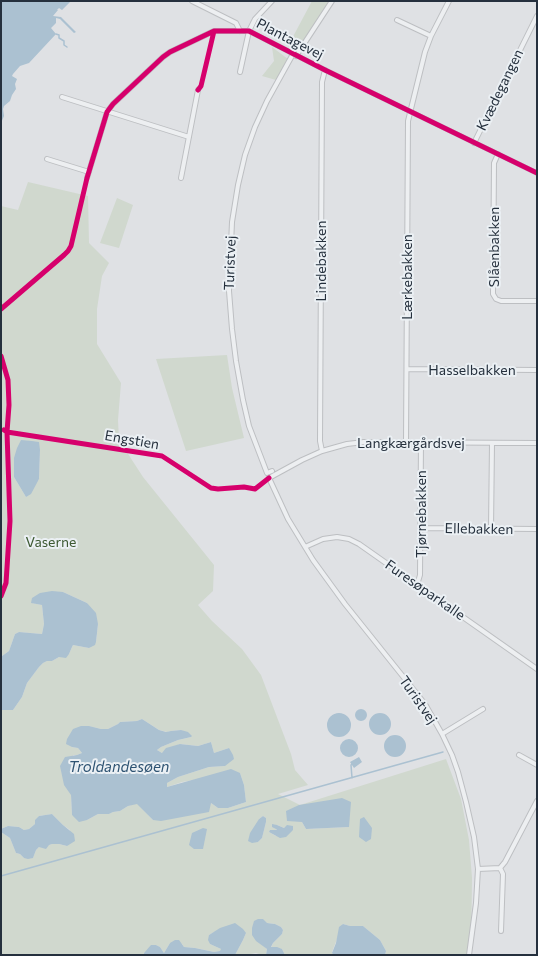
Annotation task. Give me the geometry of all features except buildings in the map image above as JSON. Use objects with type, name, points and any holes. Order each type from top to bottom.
[{"type":"street","points":[[192,1],[236,23],[240,30]]},
{"type":"street","points":[[248,31],[255,19],[272,1]]},
{"type":"street","name":"Turistvej","points":[[272,471],[267,473],[249,426],[236,362],[229,291],[232,222],[238,184],[245,155],[255,127],[267,101],[295,55],[332,1]]},
{"type":"street","name":"Lærkebakken","points":[[406,442],[408,121],[425,52],[431,36],[449,1]]},
{"type":"street","name":"Kvædegangen","points":[[474,143],[537,16]]},
{"type":"street","points":[[396,20],[431,36]]},
{"type":"street","name":"Plantagevej","points":[[87,178],[108,112],[112,104],[170,52],[214,31],[240,30],[248,31],[537,174]]},
{"type":"street","name":"Plantagevej","points":[[240,72],[248,31]]},
{"type":"street","name":"Lindebakken","points":[[322,451],[320,441],[322,82],[325,70]]},
{"type":"street","points":[[181,178],[198,90]]},
{"type":"street","points":[[62,97],[189,137]]},
{"type":"street","name":"Slåenbakken","points":[[498,154],[494,163],[493,294],[496,299],[501,301],[537,301]]},
{"type":"street","points":[[47,159],[89,172]]},
{"type":"street","name":"Hasselbakken","points":[[407,369],[537,370]]},
{"type":"street","name":"Langkærgårdsvej","points":[[269,478],[322,451],[347,444],[364,442],[537,443]]},
{"type":"street","name":"Tjørnebakken","points":[[417,585],[420,575],[421,442]]},
{"type":"street","points":[[491,529],[492,443]]},
{"type":"street","name":"Turistvej","points":[[269,478],[288,519],[313,560],[345,604],[424,704],[442,734],[452,755],[458,772],[474,837],[478,869],[476,903],[469,955]]},
{"type":"street","name":"Ellebakken","points":[[421,528],[537,530]]},
{"type":"street","name":"Furesøparkalle","points":[[305,547],[323,539],[337,537],[349,539],[359,544],[537,669]]},
{"type":"street","points":[[442,734],[483,709]]},
{"type":"street","points":[[519,755],[537,765]]},
{"type":"street","points":[[478,869],[500,868],[505,862],[537,801]]},
{"type":"street","points":[[500,868],[503,874],[501,931]]},
{"type":"green space","points":[[312,1],[331,1],[298,51],[288,46]]},
{"type":"green space","points":[[272,47],[288,59],[276,80],[262,76],[274,61]]},
{"type":"green space","name":"Vaserne","points":[[28,182],[88,196],[89,243],[109,263],[102,276],[97,309],[97,344],[121,383],[118,420],[119,440],[143,477],[214,565],[213,591],[198,605],[212,621],[242,649],[261,675],[291,754],[295,770],[308,785],[278,794],[300,805],[446,759],[461,799],[469,840],[472,878],[471,955],[385,955],[386,951],[380,940],[363,926],[350,926],[343,924],[332,952],[334,955],[285,955],[282,949],[271,948],[273,943],[282,934],[283,930],[275,924],[267,923],[264,946],[267,949],[266,955],[256,953],[235,955],[246,933],[214,932],[209,935],[210,944],[221,949],[221,951],[214,952],[184,947],[182,944],[170,943],[164,953],[160,947],[156,945],[144,953],[144,955],[1,955],[1,832],[10,838],[16,853],[20,854],[24,858],[33,858],[39,847],[52,844],[67,846],[70,830],[52,814],[39,816],[35,824],[29,829],[24,830],[19,827],[8,826],[1,829],[1,710],[13,710],[22,697],[27,683],[43,663],[69,654],[73,645],[89,648],[96,642],[98,624],[87,603],[63,592],[32,603],[42,605],[44,624],[42,634],[19,632],[15,634],[9,651],[2,656],[1,661],[1,206],[18,210]],"holes":[[[40,450],[39,479],[26,497],[14,477]],[[142,719],[159,730],[167,732],[181,730],[191,737],[178,740],[157,750],[162,753],[180,744],[198,746],[211,742],[214,753],[229,748],[225,766],[209,767],[178,777],[167,783],[167,787],[182,782],[240,773],[244,785],[246,802],[228,808],[218,808],[211,803],[153,820],[137,803],[120,811],[109,814],[98,814],[87,820],[72,815],[71,795],[73,755],[82,753],[78,748],[72,747],[88,726],[108,729],[120,722],[137,721]],[[263,816],[266,818],[266,822],[262,838],[258,842],[259,819]],[[302,822],[349,827],[306,829]],[[277,825],[284,828],[286,827],[276,836],[269,832],[277,830]]]},
{"type":"green space","points":[[117,198],[133,205],[119,248],[100,243]]},
{"type":"green space","points":[[227,355],[232,388],[244,438],[186,451],[156,359]]},
{"type":"water","points":[[1,1],[71,1],[62,10],[59,8],[57,9],[58,10],[53,16],[61,17],[76,32],[74,33],[60,19],[56,18],[56,23],[51,28],[56,34],[29,63],[20,66],[13,74],[12,76],[17,79],[15,84],[16,89],[10,101],[4,106],[4,116],[1,123]]},
{"type":"water","points":[[21,440],[39,442],[40,450],[39,479],[31,494],[26,497],[14,477],[14,458]]},
{"type":"water","points":[[52,591],[63,592],[87,603],[96,613],[98,624],[95,645],[89,648],[73,645],[66,658],[59,657],[52,661],[43,663],[27,683],[22,697],[13,710],[1,710],[2,656],[9,651],[15,634],[19,632],[42,634],[44,624],[42,605],[31,603],[32,598],[40,593]]},
{"type":"water","points":[[363,709],[366,710],[366,720],[359,721],[356,720],[355,713],[356,710]]},
{"type":"water","points":[[339,713],[347,717],[351,725],[347,733],[339,737],[331,733],[327,725],[331,717]]},
{"type":"water","points":[[380,713],[388,716],[391,724],[388,732],[380,735],[372,732],[369,724],[372,716]]},
{"type":"water","name":"Troldandesøen","points":[[142,719],[159,730],[166,732],[181,730],[188,732],[192,736],[178,740],[157,750],[162,753],[166,748],[180,744],[198,746],[211,742],[214,753],[229,748],[233,755],[234,759],[225,766],[209,767],[178,777],[167,783],[167,787],[231,769],[240,773],[244,785],[246,802],[228,808],[218,808],[211,803],[209,812],[161,821],[153,820],[137,804],[109,814],[98,814],[87,820],[79,822],[72,815],[71,795],[64,785],[60,766],[65,757],[82,753],[78,748],[66,744],[67,739],[73,729],[81,726],[89,726],[108,729],[120,722],[137,721]]},
{"type":"water","points":[[395,735],[403,738],[406,746],[403,754],[395,757],[387,754],[384,746],[387,738]]},
{"type":"water","points":[[345,739],[353,739],[358,744],[356,755],[353,757],[345,757],[340,752],[340,744]]},
{"type":"water","points":[[359,757],[362,762],[354,768],[350,762]]},
{"type":"water","points":[[342,798],[351,802],[349,827],[306,829],[302,822],[287,821],[286,811],[299,805]]},
{"type":"water","points":[[52,814],[74,834],[75,841],[67,846],[52,844],[46,849],[39,847],[33,858],[28,859],[16,853],[10,838],[1,832],[1,829],[8,826],[19,827],[24,830],[29,829],[35,824],[35,820],[39,816]]},
{"type":"water","points":[[263,816],[266,818],[266,822],[262,838],[258,842],[252,843],[248,841],[250,833],[259,819]]},
{"type":"water","points":[[364,817],[372,828],[371,839],[366,842],[359,837],[360,819]]},
{"type":"water","points":[[272,824],[284,828],[287,825],[293,826],[293,830],[286,837],[280,838],[269,832],[270,830],[277,830],[272,827]]},
{"type":"water","points":[[203,828],[207,829],[203,849],[194,849],[189,845],[192,833]]},
{"type":"water","points":[[263,919],[267,923],[275,924],[281,927],[283,930],[282,934],[271,947],[282,949],[285,955],[266,955],[267,949],[256,941],[252,935],[254,921]]},
{"type":"water","points":[[235,923],[246,933],[235,955],[144,955],[151,945],[160,947],[164,953],[170,943],[175,940],[179,940],[184,947],[214,952],[220,951],[221,949],[210,944],[208,940],[209,935],[220,928]]},
{"type":"water","points":[[343,924],[350,926],[363,926],[380,940],[386,951],[385,955],[334,955],[332,953],[336,943],[339,927]]},
{"type":"waterway","points":[[56,34],[59,35],[59,38],[64,41],[64,45],[67,47]]},
{"type":"waterway","points":[[1,876],[443,752]]},
{"type":"waterway","points":[[352,764],[352,778]]},
{"type":"cycle path","points":[[198,90],[201,86],[214,31]]},
{"type":"cycle path","points":[[1,309],[64,255],[71,246],[87,178],[107,112],[113,104],[163,57],[170,52],[214,31],[249,31],[325,70],[537,173]]},
{"type":"cycle path","points":[[1,356],[8,380],[9,405],[7,432],[10,521],[6,583],[1,596]]},
{"type":"cycle path","name":"Engstien","points":[[4,430],[7,432],[162,456],[211,488],[218,489],[244,487],[255,489],[269,478]]}]
